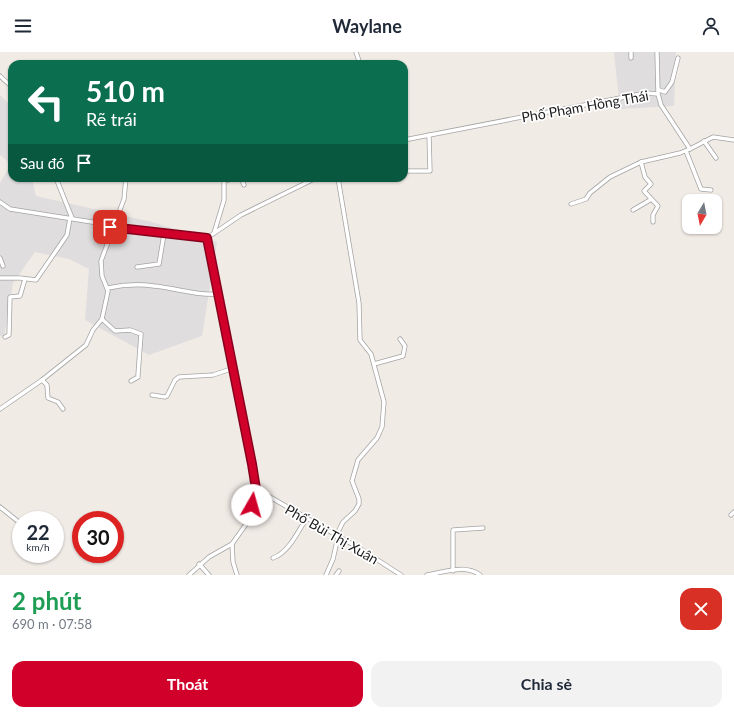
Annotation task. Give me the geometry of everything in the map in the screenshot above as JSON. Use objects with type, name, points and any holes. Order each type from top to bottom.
[{"type":"street","points":[[631,52],[631,58]]},
{"type":"street","points":[[657,52],[658,92],[666,91],[672,82],[678,58]]},
{"type":"street","points":[[0,76],[8,83]]},
{"type":"street","name":"Phố Phạm Hồng Thái","points":[[408,139],[646,93],[658,92],[661,105],[688,150],[701,190],[711,190]]},
{"type":"street","points":[[408,172],[430,171],[429,135]]},
{"type":"street","points":[[571,204],[586,199],[590,193],[610,177],[641,162],[688,150],[715,137],[734,140]]},
{"type":"street","points":[[704,142],[716,158]]},
{"type":"street","points":[[641,162],[644,175],[651,184],[644,190],[650,200],[658,206],[653,215],[653,222]]},
{"type":"street","points":[[0,278],[35,281],[55,250],[67,235],[71,218],[58,182]]},
{"type":"street","points":[[0,409],[42,380],[86,345],[93,330],[102,319],[108,288],[102,276],[101,265],[125,195],[126,182]]},
{"type":"street","points":[[214,234],[224,200],[224,182]]},
{"type":"street","points":[[0,202],[10,209],[71,218],[113,228],[207,238],[241,215],[308,182]]},
{"type":"street","points":[[326,575],[333,559],[337,536],[343,522],[355,511],[359,504],[352,481],[358,460],[378,438],[382,427],[384,402],[370,351],[360,340],[359,303],[339,182]]},
{"type":"street","points":[[633,210],[650,200]]},
{"type":"street","points":[[137,267],[158,264],[164,234]]},
{"type":"street","points":[[189,575],[199,564],[232,544],[249,520],[256,489],[234,368],[207,238]]},
{"type":"street","points":[[0,258],[3,266]]},
{"type":"street","points":[[5,337],[9,335],[10,297],[20,296],[25,279]]},
{"type":"street","points":[[108,288],[123,285],[151,286],[203,295],[218,294]]},
{"type":"street","points":[[102,319],[115,331],[130,330],[141,334],[138,377],[131,381]]},
{"type":"street","points":[[374,364],[403,356],[405,346],[400,339]]},
{"type":"street","points":[[152,396],[167,396],[175,380],[179,377],[213,375],[234,368]]},
{"type":"street","points":[[42,380],[47,385],[48,398],[58,402],[63,409]]},
{"type":"street","name":"Phố Bùi Thị Xuân","points":[[256,489],[359,548],[401,575]]},
{"type":"street","points":[[0,507],[12,516]]},
{"type":"street","points":[[273,558],[281,554],[288,546],[306,519]]},
{"type":"street","points":[[452,571],[453,530],[482,528]]},
{"type":"street","points":[[232,544],[233,562],[237,575]]},
{"type":"street","points":[[199,564],[208,575]]},
{"type":"street","points":[[427,575],[470,569],[480,575]]},
{"type":"street","points":[[336,575],[339,571]]},
{"type":"shaded area","points":[[614,52],[676,52],[674,106],[620,109]]},
{"type":"shaded area","points":[[0,95],[8,103],[8,162],[0,155]]},
{"type":"shaded area","points":[[8,169],[8,182],[33,182],[36,196],[152,222],[217,242],[202,336],[149,355],[85,320],[89,269],[69,259],[35,252],[13,283],[4,337],[0,336],[0,183]]},
{"type":"route","points":[[110,227],[207,238],[252,464],[256,489],[252,505]]}]
